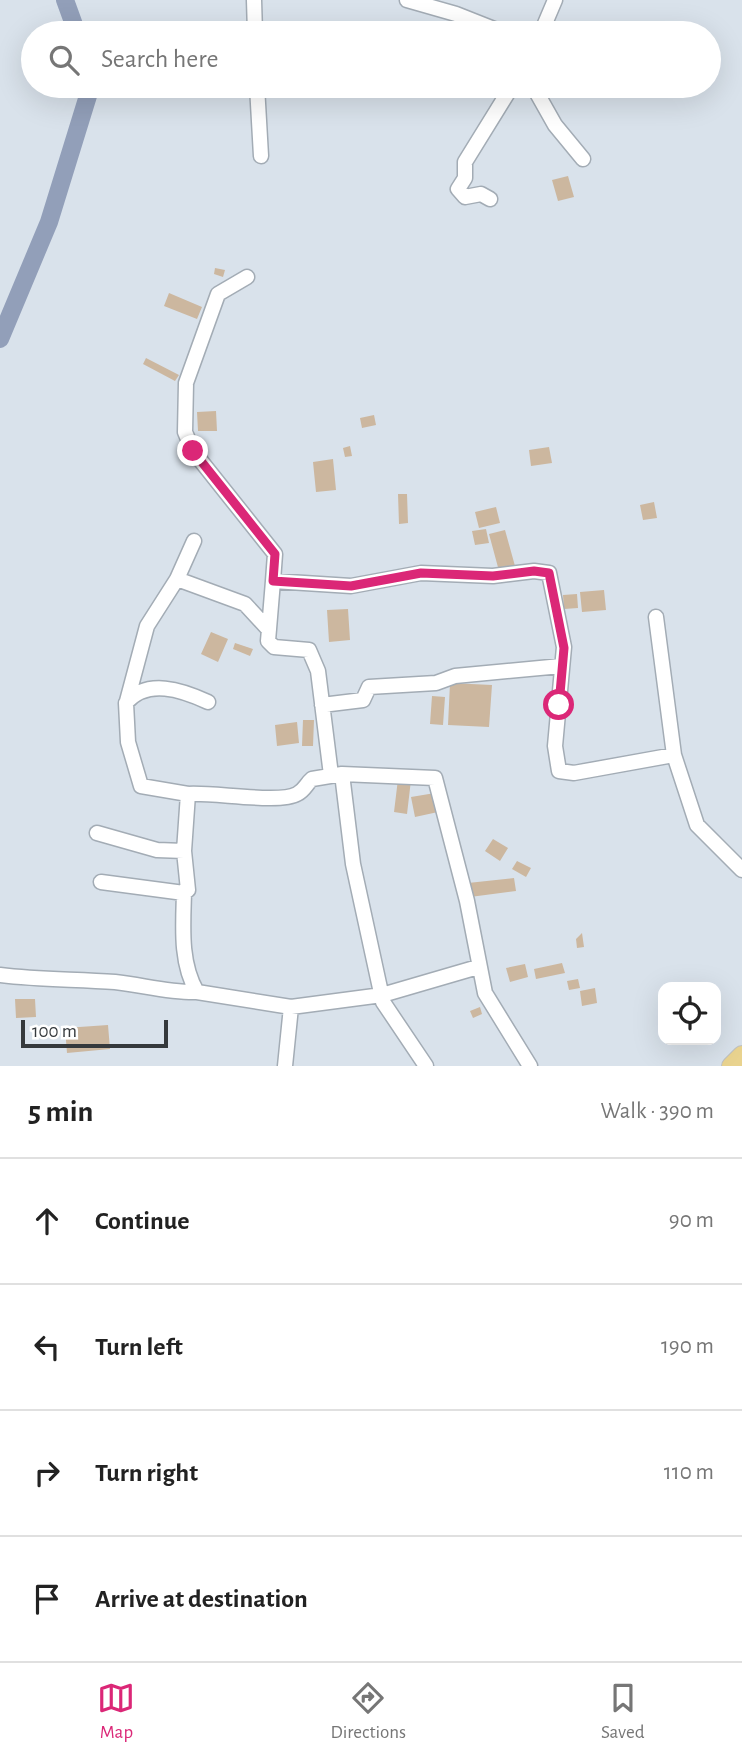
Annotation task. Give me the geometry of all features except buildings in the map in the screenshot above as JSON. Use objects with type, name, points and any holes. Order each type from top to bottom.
[{"type":"main road","points":[[731,1066],[742,1055]]},
{"type":"street","points":[[254,0],[255,21]]},
{"type":"street","points":[[407,0],[474,21]]},
{"type":"street","points":[[546,21],[555,0]]},
{"type":"street","points":[[258,98],[261,156]]},
{"type":"street","points":[[490,199],[481,194],[465,197],[458,188],[465,178],[465,162],[505,98]]},
{"type":"street","points":[[540,98],[555,125],[583,159]]},
{"type":"street","points":[[247,276],[219,294],[186,383],[185,432],[193,451],[275,554],[268,641],[274,647],[309,650],[318,671],[321,705],[382,995],[390,1016],[426,1066]]},
{"type":"street","points":[[194,541],[177,579],[147,626],[126,703],[128,742],[141,786],[188,794],[209,792],[287,798],[306,788],[312,779],[337,775],[435,778],[467,901],[485,993],[530,1066]]},
{"type":"street","points":[[273,581],[351,586],[421,573],[493,576],[534,571],[549,573],[564,648],[555,746],[559,771],[574,773],[674,755]]},
{"type":"street","points":[[177,579],[245,604],[269,630]]},
{"type":"street","points":[[656,617],[674,755],[696,825],[742,870]]},
{"type":"street","points":[[321,705],[363,701],[369,687],[436,682],[455,676],[561,666]]},
{"type":"street","points":[[126,703],[137,691],[147,688],[186,693],[208,702]]},
{"type":"street","points":[[188,794],[184,851],[188,890],[184,893],[185,955],[189,978],[197,992]]},
{"type":"street","points":[[97,833],[157,850],[184,851]]},
{"type":"street","points":[[101,882],[184,893]]},
{"type":"street","points":[[0,975],[57,982],[112,982],[291,1007],[382,995],[478,967]]},
{"type":"street","points":[[285,1066],[291,1007]]},
{"type":"waterway","points":[[65,0],[73,21]]},
{"type":"waterway","points":[[0,339],[49,222],[87,98]]},
{"type":"route","points":[[193,451],[275,554],[273,581],[351,586],[421,573],[493,576],[534,571],[549,573],[564,648],[559,705]]}]
